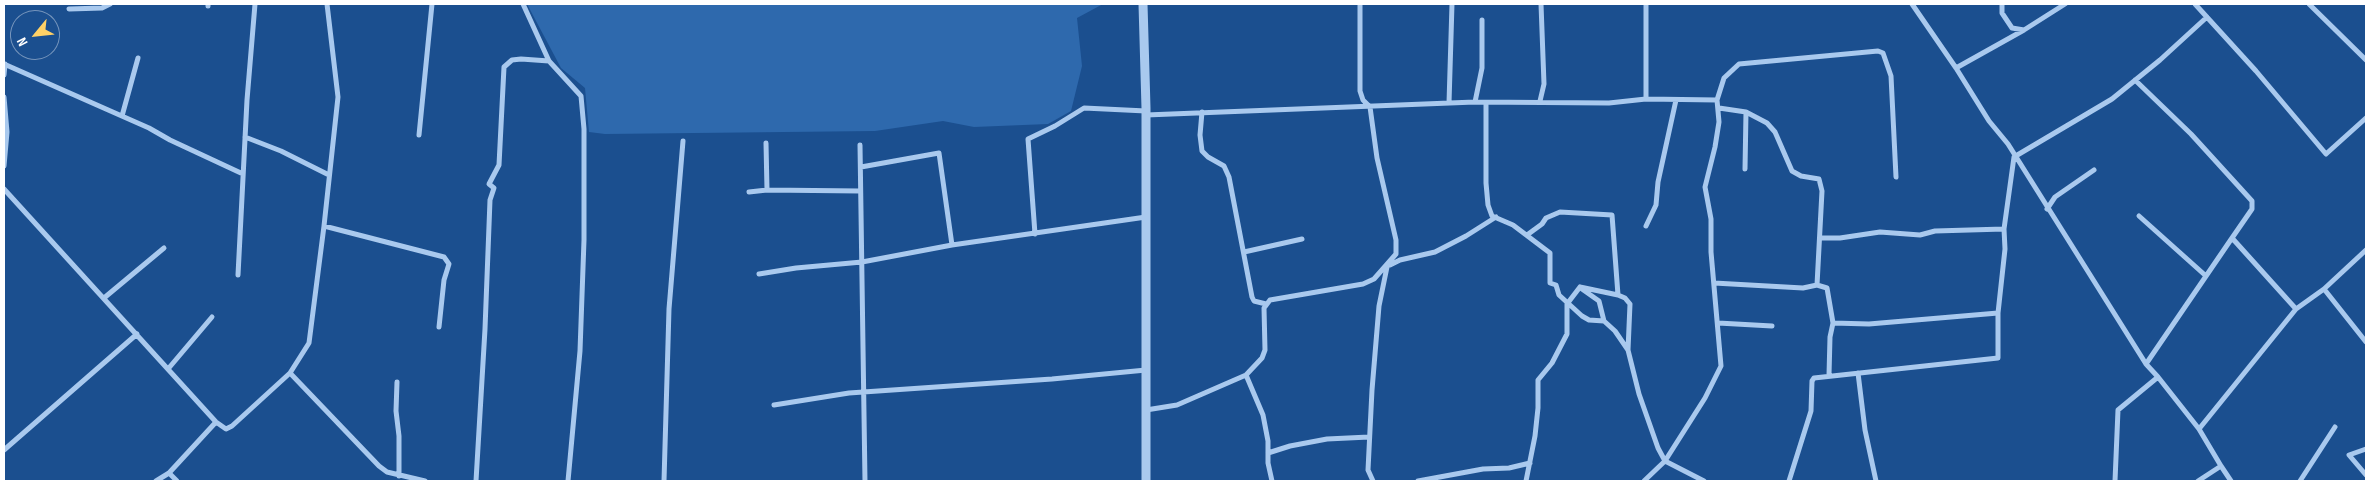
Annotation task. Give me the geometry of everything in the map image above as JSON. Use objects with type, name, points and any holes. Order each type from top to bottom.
[{"type":"street","points":[[69,9],[102,8],[110,4]]},
{"type":"street","points":[[238,275],[245,138],[255,4]]},
{"type":"street","points":[[4,189],[216,422],[226,429],[232,426],[290,373],[309,343],[338,97],[327,4]]},
{"type":"street","points":[[419,136],[432,4]]},
{"type":"street","points":[[522,4],[549,61],[581,96],[584,129],[584,240],[580,352],[568,481]]},
{"type":"street","points":[[1143,4],[1146,113],[1146,481]]},
{"type":"street","points":[[1146,410],[1177,405],[1222,383],[1246,375],[1262,358],[1265,350],[1264,308],[1266,304],[1277,298],[1363,284],[1374,279],[1396,254],[1396,240],[1377,158],[1370,108],[1363,100],[1360,91],[1360,4]]},
{"type":"street","points":[[1449,103],[1452,4]]},
{"type":"street","points":[[1540,101],[1544,84],[1542,4]]},
{"type":"street","points":[[1646,4],[1646,99]]},
{"type":"street","points":[[1912,4],[1956,68],[1989,121],[2008,144],[2047,209],[2146,364],[2199,429],[2231,481]]},
{"type":"street","points":[[2002,4],[2002,13],[2012,28],[2024,30]]},
{"type":"street","points":[[1956,68],[2024,30],[2065,4]]},
{"type":"street","points":[[2195,4],[2256,71],[2326,154],[2366,118]]},
{"type":"street","points":[[2309,4],[2366,60]]},
{"type":"street","points":[[2014,156],[2112,99],[2207,17]]},
{"type":"street","points":[[1475,102],[1482,68],[1482,20]]},
{"type":"street","points":[[1644,481],[1665,461],[1718,375],[1721,355],[1711,252],[1711,220],[1705,187],[1715,147],[1719,108],[1717,100],[1724,78],[1739,64],[1878,51],[1883,53],[1891,76],[1896,177]]},
{"type":"street","points":[[122,116],[138,58]]},
{"type":"street","points":[[476,481],[490,200],[494,188],[489,184],[499,165],[504,67],[512,60],[520,58],[549,61]]},
{"type":"street","points":[[4,75],[4,64],[122,116],[243,174]]},
{"type":"street","points":[[2135,80],[2191,134],[2252,201],[2252,208],[2146,364]]},
{"type":"street","points":[[4,97],[7,132],[4,166]]},
{"type":"street","points":[[1035,234],[1028,139],[1055,126],[1084,108],[1146,113],[1370,108],[1475,102],[1609,103],[1646,99],[1717,100]]},
{"type":"street","points":[[1646,226],[1656,204],[1658,182],[1676,100]]},
{"type":"street","points":[[1486,103],[1486,183],[1488,205],[1492,216],[1513,225],[1550,253],[1550,283],[1556,285],[1559,295],[1567,304],[1589,320],[1604,322],[1615,331],[1628,350]]},
{"type":"street","points":[[1719,108],[1746,112],[1767,124],[1776,132],[1792,171],[1801,176],[1820,179],[1822,191],[1817,285]]},
{"type":"street","points":[[1202,112],[1200,135],[1202,152],[1224,166],[1229,177],[1252,297],[1254,301],[1266,304]]},
{"type":"street","points":[[1746,112],[1746,169]]},
{"type":"street","points":[[245,138],[281,152],[329,175]]},
{"type":"street","points":[[664,481],[669,309],[683,141]]},
{"type":"street","points":[[766,143],[767,190]]},
{"type":"street","points":[[860,145],[865,481]]},
{"type":"street","points":[[860,167],[938,153],[952,245]]},
{"type":"street","points":[[1789,481],[1811,412],[1812,381],[1817,376],[1998,358],[1998,313],[2005,250],[2004,229],[2014,156]]},
{"type":"street","points":[[2047,209],[2055,197],[2094,170]]},
{"type":"street","points":[[749,192],[767,190],[860,191]]},
{"type":"street","points":[[1526,235],[1542,224],[1546,218],[1560,212],[1612,214],[1618,295]]},
{"type":"street","points":[[2139,216],[2206,276]]},
{"type":"street","points":[[758,274],[796,268],[862,262],[952,245],[1146,217]]},
{"type":"street","points":[[1387,266],[1400,260],[1435,252],[1466,236],[1496,217]]},
{"type":"street","points":[[324,226],[444,257],[449,264],[444,280],[439,327]]},
{"type":"street","points":[[1820,238],[1840,238],[1880,232],[1920,235],[1935,231],[2004,229]]},
{"type":"street","points":[[1244,252],[1302,238]]},
{"type":"street","points":[[2232,238],[2296,309]]},
{"type":"street","points":[[104,298],[164,248]]},
{"type":"street","points":[[2199,429],[2296,309],[2324,290],[2366,250]]},
{"type":"street","points":[[1373,481],[1368,470],[1369,437],[1379,306],[1387,266]]},
{"type":"street","points":[[1714,283],[1803,288],[1817,285],[1827,288],[1833,322],[1830,337],[1829,376]]},
{"type":"street","points":[[1580,287],[1618,295],[1625,298],[1630,304],[1628,350],[1639,394],[1658,448],[1665,461],[1704,481]]},
{"type":"street","points":[[1526,481],[1538,408],[1538,380],[1552,363],[1567,334],[1567,304],[1580,287]]},
{"type":"street","points":[[1580,287],[1599,301],[1604,322]]},
{"type":"street","points":[[2324,290],[2366,342]]},
{"type":"street","points":[[1833,322],[1869,324],[1998,313]]},
{"type":"street","points":[[168,369],[212,317]]},
{"type":"street","points":[[1718,323],[1772,326]]},
{"type":"street","points":[[4,450],[137,334]]},
{"type":"street","points":[[774,405],[864,393],[1146,370]]},
{"type":"street","points":[[290,373],[325,407],[379,466],[387,472],[399,476],[425,481]]},
{"type":"street","points":[[1858,373],[1865,430],[1876,481]]},
{"type":"street","points":[[1246,375],[1263,415],[1268,463],[1272,481]]},
{"type":"street","points":[[2115,481],[2118,410],[2158,377]]},
{"type":"street","points":[[397,382],[396,411],[399,436],[399,476]]},
{"type":"street","points":[[156,481],[169,473],[216,422]]},
{"type":"street","points":[[2300,481],[2335,427]]},
{"type":"street","points":[[1268,453],[1290,446],[1327,439],[1369,437]]},
{"type":"street","points":[[2366,449],[2349,455],[2366,475]]},
{"type":"street","points":[[1418,481],[1483,469],[1509,468],[1530,463]]},
{"type":"street","points":[[2198,481],[2221,466]]},
{"type":"street","points":[[169,473],[177,481]]},
{"type":"shaded area","points":[[527,4],[1103,4],[1077,18],[1082,66],[1071,111],[1048,124],[974,127],[943,121],[875,131],[605,134],[589,132],[585,88],[561,68]]}]
